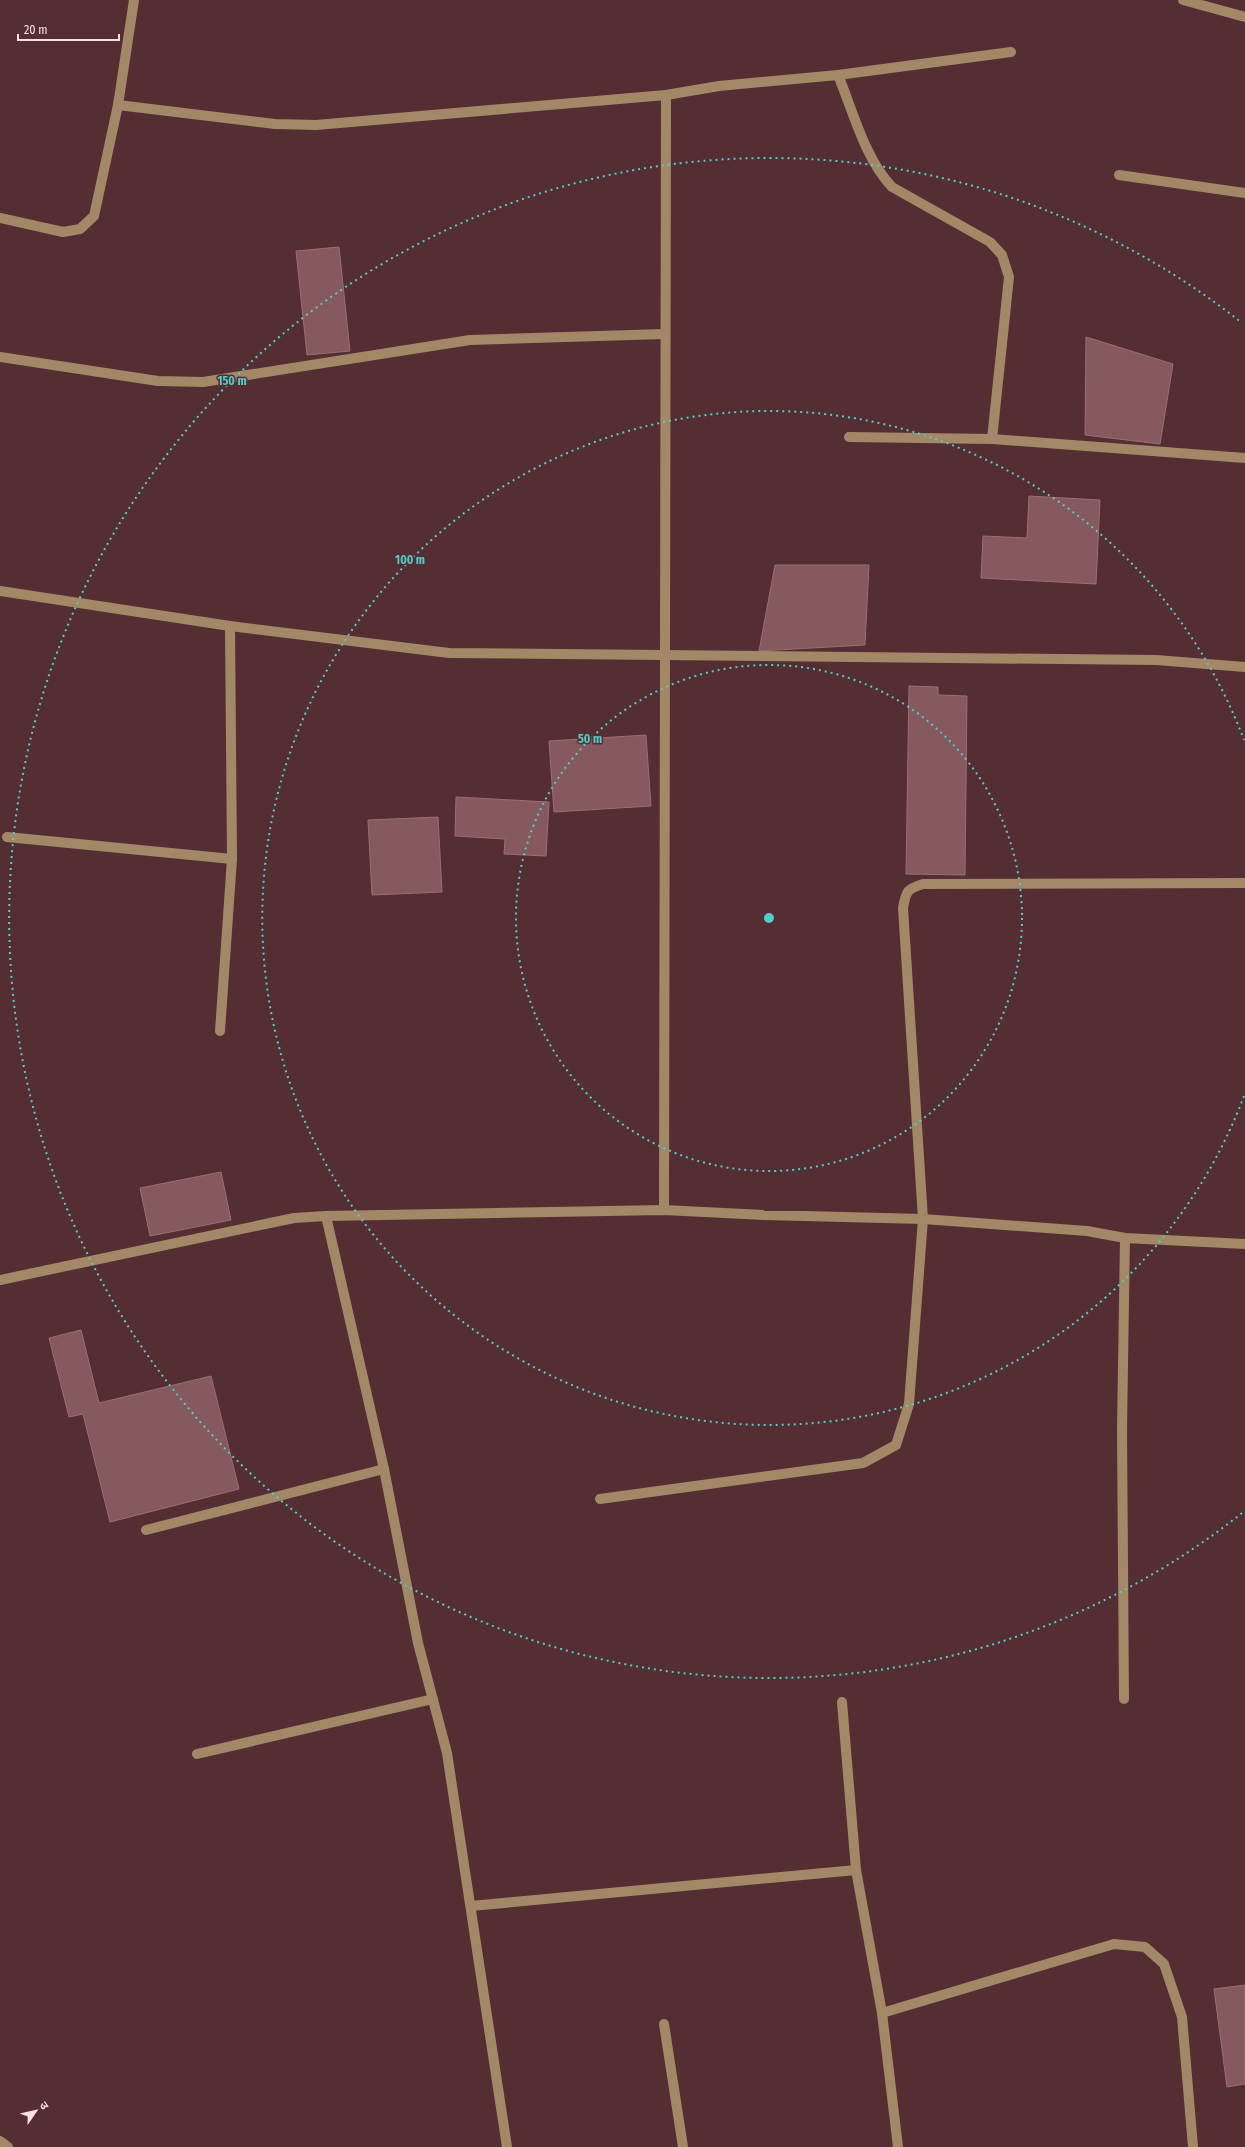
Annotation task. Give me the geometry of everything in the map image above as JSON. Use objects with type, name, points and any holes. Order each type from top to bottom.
[{"type":"street","points":[[0,218],[63,232],[80,229],[94,216],[118,105],[134,0]]},
{"type":"street","points":[[1183,0],[1245,17]]},
{"type":"street","points":[[118,105],[275,124],[316,125],[666,95],[719,86],[838,75],[1011,52]]},
{"type":"street","points":[[838,75],[872,160],[880,175],[892,187],[990,242],[1002,255],[1009,277],[992,439]]},
{"type":"street","points":[[664,1210],[664,334],[666,95]]},
{"type":"street","points":[[1119,176],[1245,193]]},
{"type":"street","points":[[0,357],[158,381],[203,382],[470,340],[664,334]]},
{"type":"street","points":[[849,437],[992,439],[1245,458]]},
{"type":"street","points":[[0,591],[230,626],[449,653],[1156,660],[1245,667]]},
{"type":"street","points":[[220,1031],[232,859],[230,626]]},
{"type":"street","points":[[7,837],[232,859]]},
{"type":"street","points":[[600,1499],[863,1463],[896,1445],[909,1404],[923,1219],[903,908],[906,893],[912,888],[923,884],[1245,883]]},
{"type":"street","points":[[0,1280],[294,1218],[326,1216],[664,1210],[764,1215],[923,1219],[1087,1231],[1125,1238],[1245,1244]]},
{"type":"street","points":[[326,1216],[384,1469],[418,1643],[447,1753],[507,2147]]},
{"type":"street","points":[[1124,1700],[1122,1429],[1125,1238]]},
{"type":"street","points":[[146,1530],[384,1469]]},
{"type":"street","points":[[196,1754],[433,1699]]},
{"type":"street","points":[[842,1702],[856,1870],[882,2013],[898,2147]]},
{"type":"street","points":[[471,1906],[856,1870]]},
{"type":"street","points":[[882,2013],[1114,1944],[1145,1947],[1164,1964],[1182,2017],[1193,2147]]},
{"type":"street","points":[[664,2024],[683,2147]]},
{"type":"street","points":[[0,2141],[8,2147]]},
{"type":"building","points":[[339,247],[350,351],[307,355],[296,251]]},
{"type":"building","points":[[1086,337],[1173,364],[1160,444],[1085,435]]},
{"type":"building","points":[[1029,496],[1100,500],[1096,584],[981,578],[983,536],[1027,538]]},
{"type":"building","points":[[775,565],[869,565],[865,645],[759,651]]},
{"type":"building","points":[[909,686],[938,687],[938,695],[967,696],[965,875],[906,874]]},
{"type":"building","points":[[646,735],[651,806],[554,812],[549,741]]},
{"type":"building","points":[[456,797],[549,802],[546,856],[504,854],[505,839],[455,836]]},
{"type":"building","points":[[438,817],[442,892],[372,895],[368,820]]},
{"type":"building","points":[[221,1172],[231,1220],[150,1236],[140,1188]]},
{"type":"building","points":[[81,1330],[99,1403],[211,1376],[239,1489],[110,1522],[83,1414],[69,1417],[49,1338]]},
{"type":"building","points":[[1245,1985],[1245,2084],[1227,2087],[1214,1989]]}]
